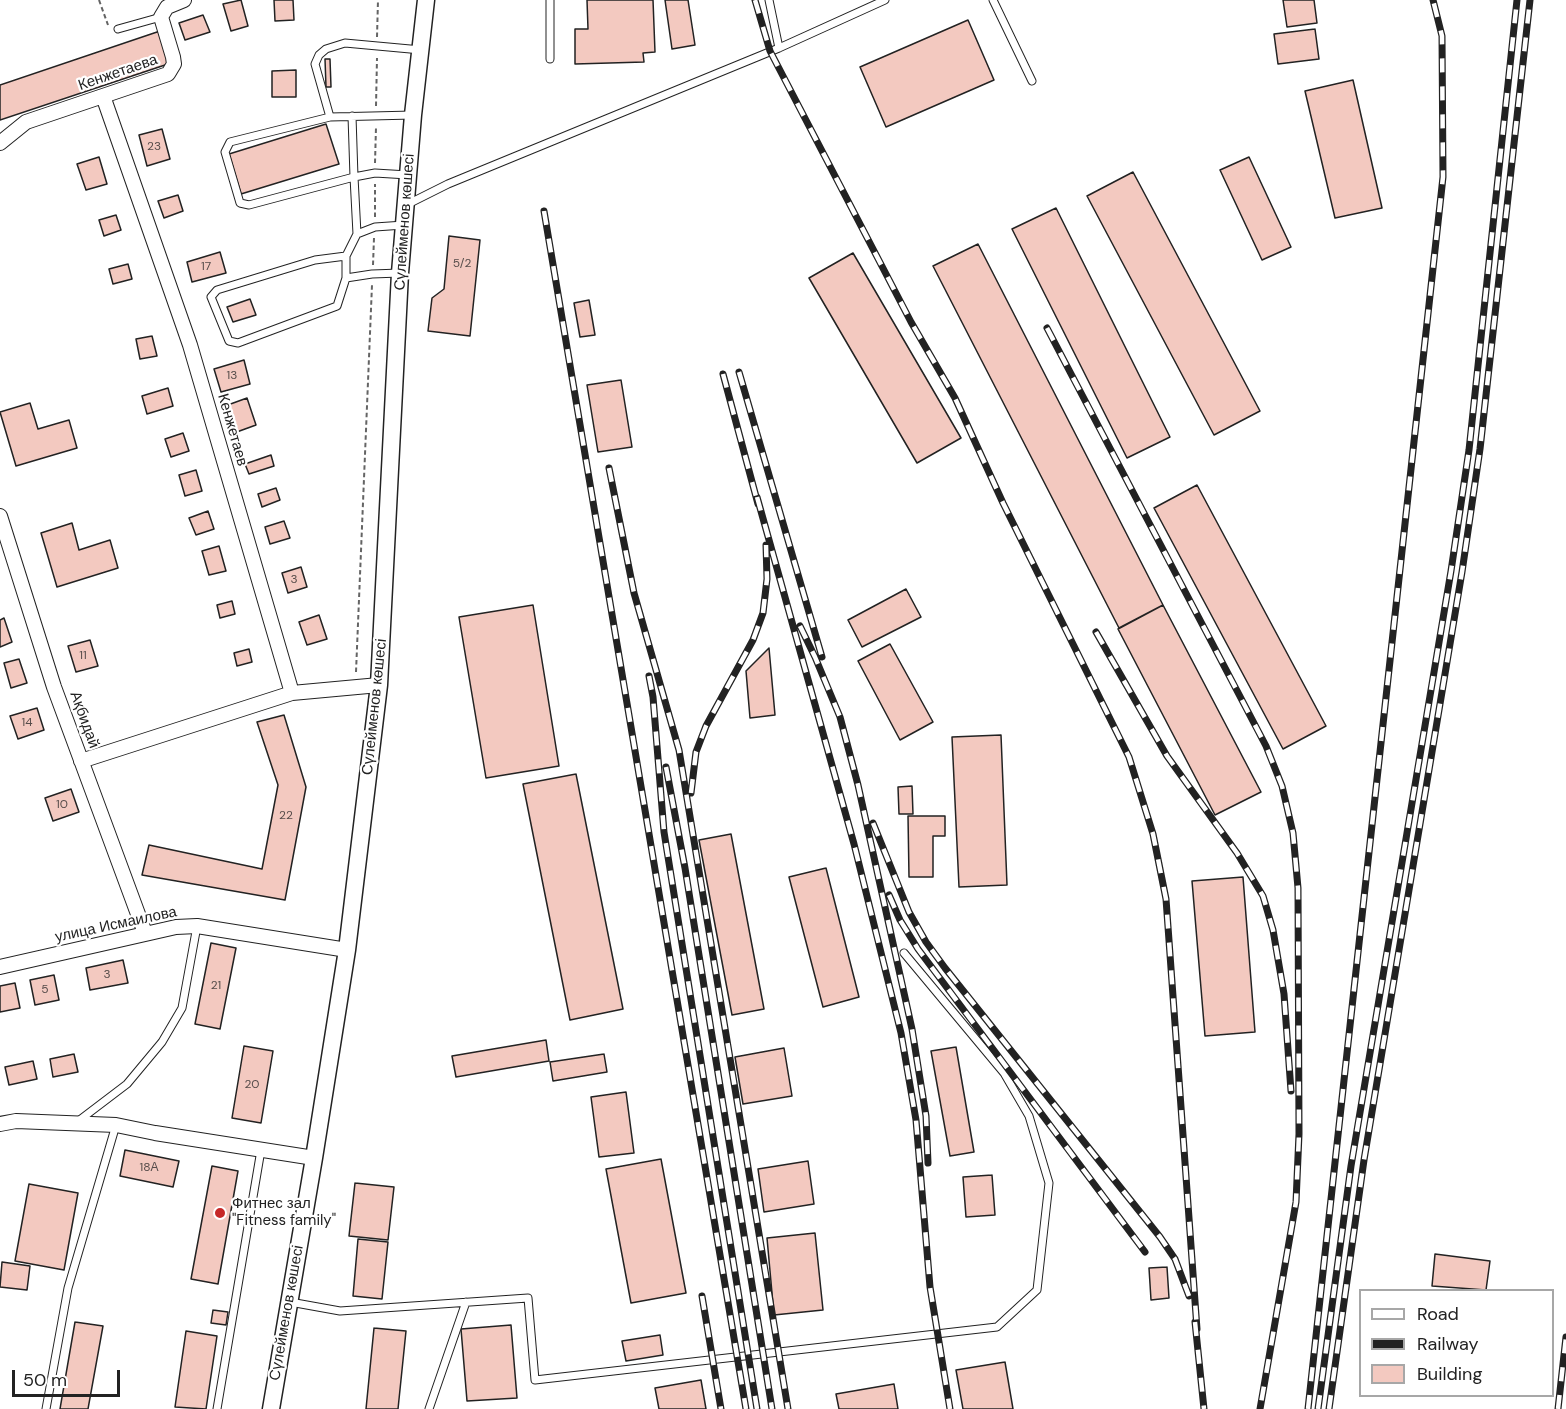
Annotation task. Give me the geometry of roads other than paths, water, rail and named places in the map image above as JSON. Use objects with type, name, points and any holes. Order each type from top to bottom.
[{"type":"street","points":[[162,17],[167,7],[184,0]]},
{"type":"street","name":"Сүлейменов көшесі","points":[[271,1409],[347,950],[379,685],[400,273],[413,115],[426,0]]},
{"type":"street","name":"Кенжетаева","points":[[0,143],[26,122],[168,74],[174,64],[162,17]]},
{"type":"street","name":"Кенжетаев","points":[[104,96],[190,345],[292,693]]},
{"type":"street","name":"Ақбидай","points":[[0,516],[54,687],[145,933]]},
{"type":"street","points":[[81,761],[292,693],[379,685]]},
{"type":"street","name":"улица Исмаилова","points":[[0,967],[176,927],[197,926],[347,950]]},
{"type":"street","points":[[0,1124],[16,1121],[116,1125],[314,1158]]},
{"type":"lane","points":[[550,0],[550,58]]},
{"type":"lane","points":[[769,0],[779,48]]},
{"type":"lane","points":[[405,205],[448,184],[779,48],[885,0]]},
{"type":"lane","points":[[993,0],[1032,81]]},
{"type":"lane","points":[[118,29],[162,17]]},
{"type":"lane","points":[[330,117],[315,64],[319,55],[326,49],[345,42],[421,50]]},
{"type":"lane","points":[[408,175],[375,173],[249,205],[240,203],[225,152],[230,142],[330,117],[413,115]]},
{"type":"lane","points":[[346,256],[315,260],[217,290],[211,297],[229,341],[238,343],[337,306],[346,278],[346,256],[357,234],[352,116]]},
{"type":"lane","points":[[357,234],[375,227],[404,225]]},
{"type":"lane","points":[[346,278],[400,273]]},
{"type":"lane","points":[[76,1123],[127,1084],[162,1042],[182,1008],[197,926]]},
{"type":"lane","points":[[290,1302],[340,1311],[528,1298],[535,1380],[998,1327],[1037,1290],[1049,1183],[1029,1116],[1004,1073],[904,952]]},
{"type":"lane","points":[[46,1409],[68,1287],[116,1125]]},
{"type":"lane","points":[[217,1409],[261,1150]]},
{"type":"lane","points":[[429,1409],[466,1302]]},
{"type":"railway","points":[[755,0],[770,51],[911,322],[955,398],[1003,503],[1129,757],[1153,834],[1166,899],[1197,1329]]},
{"type":"railway","points":[[1308,1409],[1443,177],[1442,36],[1433,0]]},
{"type":"railway","points":[[1318,1409],[1351,1166],[1451,571],[1469,450],[1517,0]]},
{"type":"railway","points":[[1329,1409],[1364,1160],[1462,572],[1480,449],[1530,0]]},
{"type":"railway","points":[[544,211],[746,1409]]},
{"type":"railway","points":[[1047,328],[1266,746],[1282,786],[1293,833],[1298,888],[1299,1134],[1296,1202],[1260,1409]]},
{"type":"railway","points":[[739,372],[822,657]]},
{"type":"railway","points":[[723,374],[758,504]]},
{"type":"railway","points":[[609,468],[634,593],[679,750],[788,1409]]},
{"type":"railway","points":[[757,497],[854,844],[901,1033],[916,1120],[930,1287],[950,1409]]},
{"type":"railway","points":[[691,793],[696,752],[706,726],[753,640],[763,613],[767,579],[766,545]]},
{"type":"railway","points":[[800,626],[840,717],[858,785],[912,1029],[926,1116],[928,1163]]},
{"type":"railway","points":[[1096,632],[1167,756],[1237,853],[1263,896],[1273,930],[1284,994],[1291,1091]]},
{"type":"railway","points":[[649,676],[653,697],[664,832],[757,1409]]},
{"type":"railway","points":[[666,767],[685,868],[772,1409]]},
{"type":"railway","points":[[873,823],[909,912],[926,942],[1160,1237],[1175,1259],[1189,1296]]},
{"type":"railway","points":[[889,895],[900,920],[918,949],[1145,1252]]},
{"type":"railway","points":[[702,1296],[721,1409]]},
{"type":"railway","points":[[1195,1322],[1204,1409]]},
{"type":"railway","points":[[1558,1409],[1566,1337]]},
{"type":"place","name":"Фитнес зал \"Fitness family\"","points":[[220,1213]]}]
